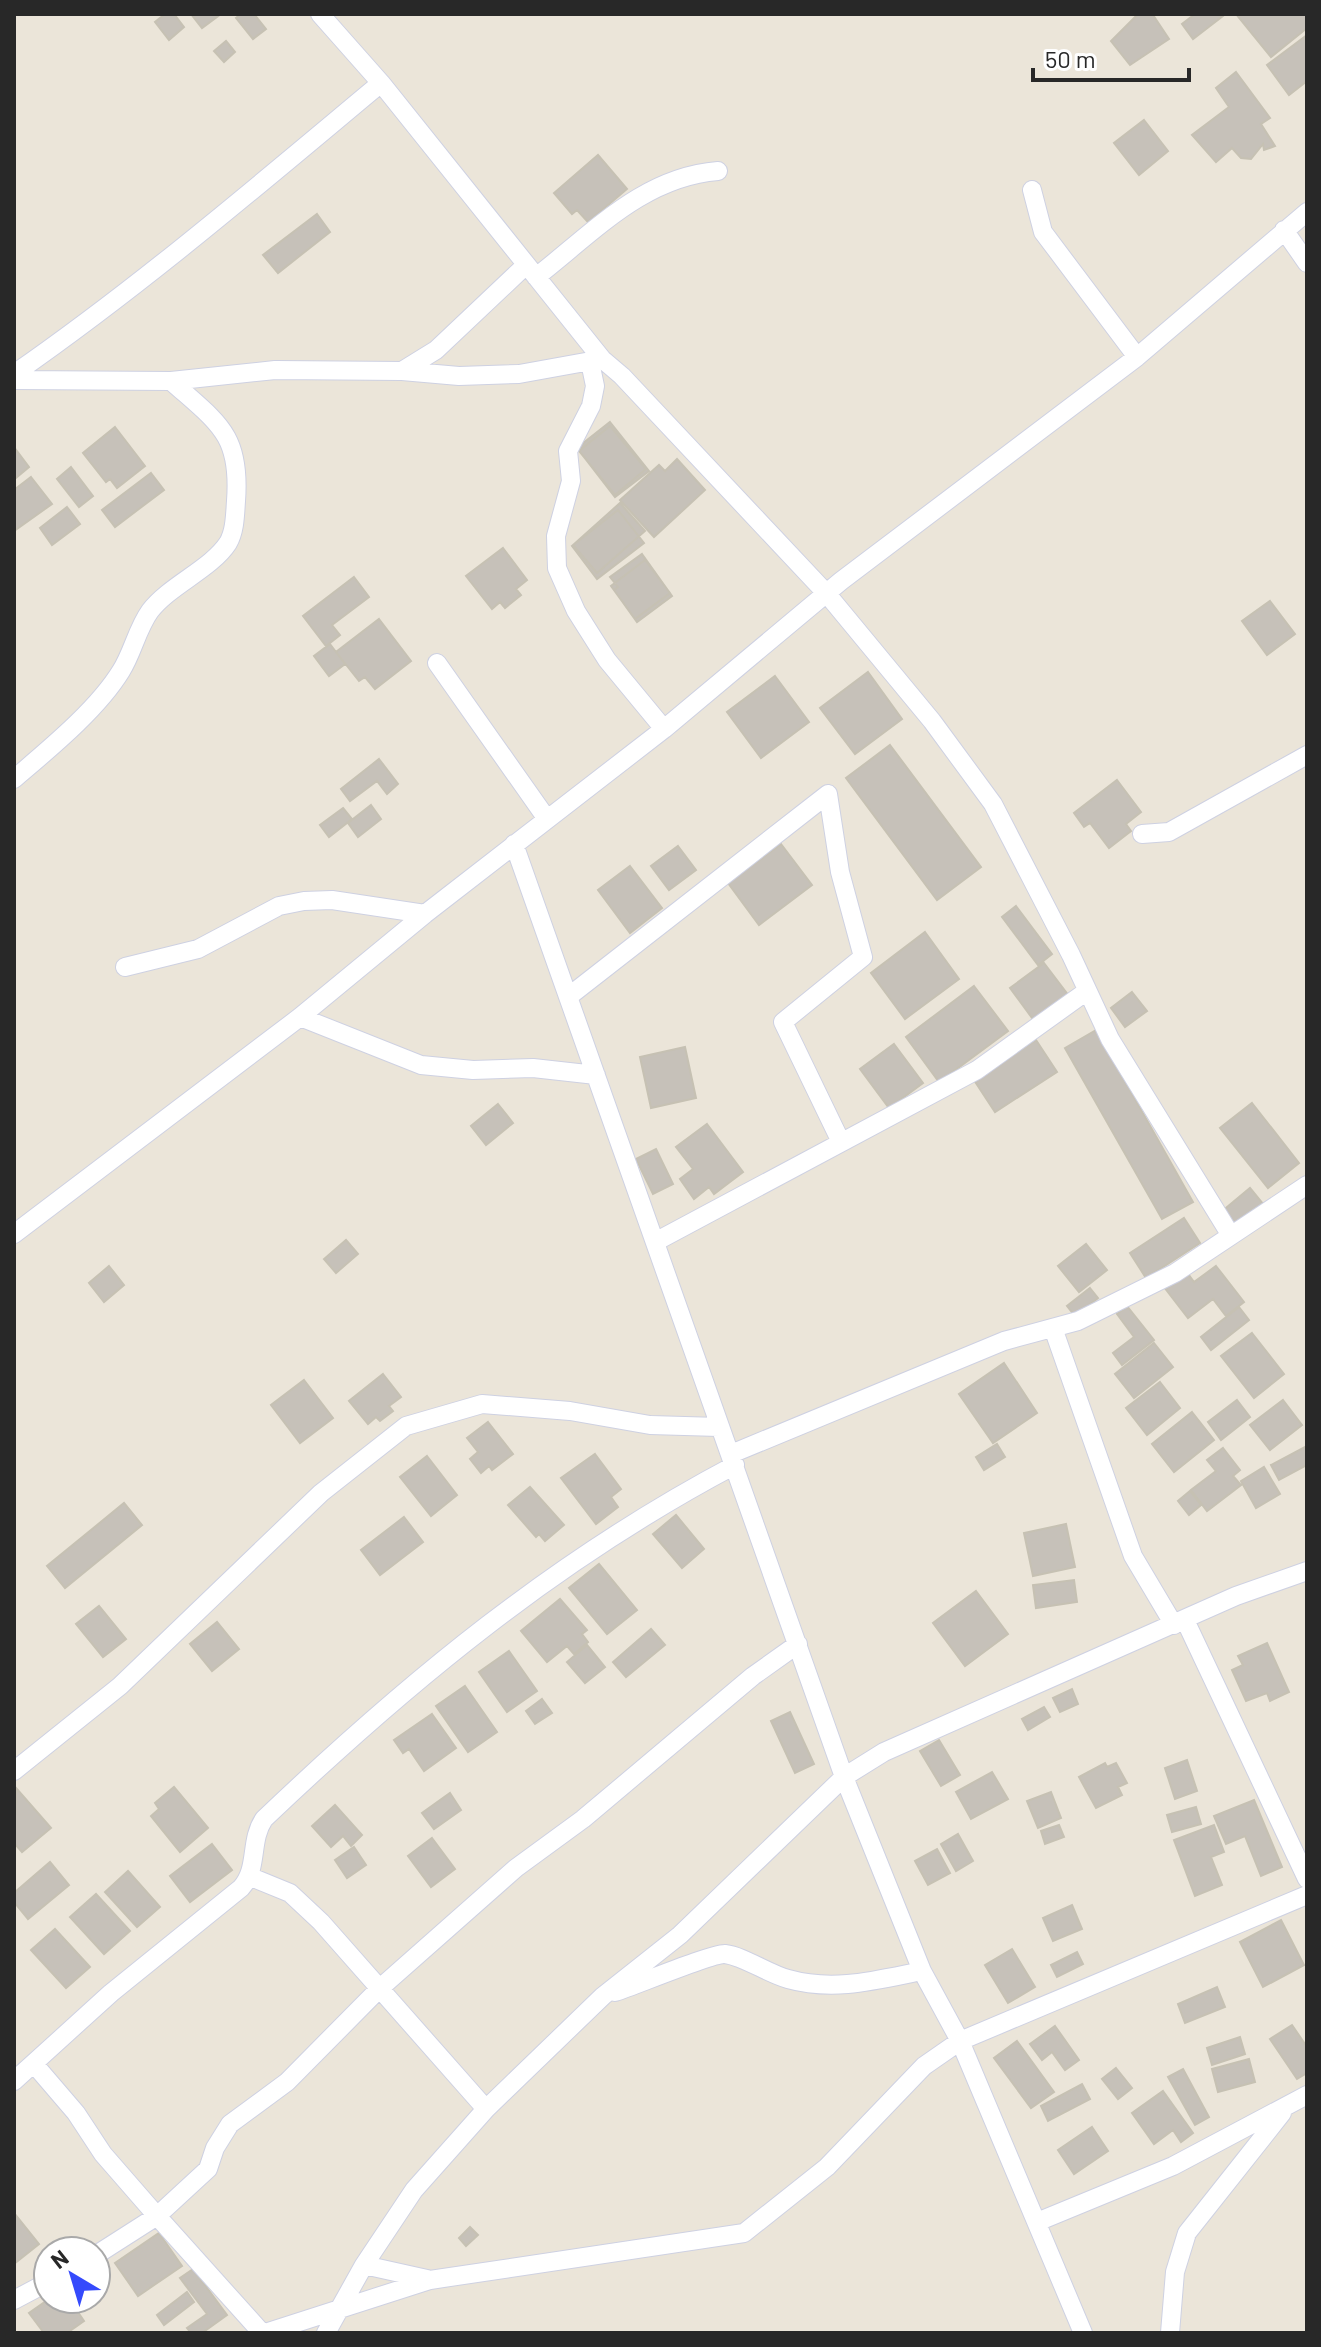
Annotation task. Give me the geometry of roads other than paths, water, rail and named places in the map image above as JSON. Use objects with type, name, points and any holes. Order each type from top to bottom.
[{"type":"street","points":[[320,14],[381,83],[531,271],[596,361],[622,376],[827,594],[932,721],[993,804],[1142,1095],[1230,1234]]},
{"type":"street","points":[[14,377],[214,221],[381,83]]},
{"type":"street","points":[[402,371],[436,350],[531,271],[653,187],[690,173],[718,171]]},
{"type":"street","points":[[1032,190],[1043,232],[1137,357]]},
{"type":"street","points":[[14,1234],[300,1017],[425,914],[664,729],[827,594],[1137,357],[1307,212]]},
{"type":"street","points":[[1284,230],[1307,263]]},
{"type":"street","points":[[14,377],[171,381],[275,370],[402,371],[459,376],[519,374],[596,361]]},
{"type":"street","points":[[596,361],[591,406],[568,451],[571,481],[556,536],[557,568],[576,611],[607,660],[664,729]]},
{"type":"street","points":[[14,779],[56,743],[120,673],[141,623],[155,605],[227,544],[234,526],[237,458],[230,440],[209,415],[171,381]]},
{"type":"street","points":[[437,663],[547,819]]},
{"type":"street","points":[[1142,834],[1169,832],[1307,755]]},
{"type":"street","points":[[568,997],[828,794],[840,872],[863,957],[783,1022],[840,1140]]},
{"type":"street","points":[[514,844],[844,1777],[922,1971],[960,2041],[1083,2333]]},
{"type":"street","points":[[125,967],[198,949],[269,910],[304,901],[332,900],[425,914]]},
{"type":"street","points":[[655,1242],[840,1140],[977,1070],[1087,991]]},
{"type":"street","points":[[300,1017],[421,1065],[473,1070],[533,1068],[596,1075]]},
{"type":"street","points":[[14,2081],[111,1993],[251,1877],[256,1831],[264,1819],[444,1659],[566,1565],[733,1460],[976,1352],[1078,1321],[1175,1273],[1307,1185]]},
{"type":"street","points":[[1053,1328],[1133,1556],[1180,1623],[1307,1879]]},
{"type":"street","points":[[14,1771],[120,1686],[321,1493],[406,1426],[482,1404],[570,1411],[650,1425],[719,1427]]},
{"type":"street","points":[[326,2333],[364,2265],[414,2190],[486,2109],[603,1996],[680,1935],[844,1777],[884,1752],[1236,1596],[1307,1571]]},
{"type":"street","points":[[112,2245],[157,2216],[208,2169],[215,2148],[230,2124],[287,2082],[379,1989],[516,1868],[583,1819],[753,1676],[798,1644]]},
{"type":"street","points":[[251,1877],[290,1893],[321,1922],[486,2109]]},
{"type":"street","points":[[34,2064],[76,2113],[103,2154],[264,2333],[430,2280],[744,2233],[827,2167],[924,2066],[960,2041],[1307,1895]]},
{"type":"street","points":[[603,1996],[665,1976],[711,1955],[727,1954],[790,1980],[845,1986],[922,1971]]},
{"type":"street","points":[[1037,2222],[1173,2166],[1307,2095]]},
{"type":"street","points":[[1170,2333],[1175,2272],[1187,2233],[1289,2104]]},
{"type":"street","points":[[364,2265],[430,2280]]},
{"type":"street","points":[[14,2300],[32,2290]]}]
